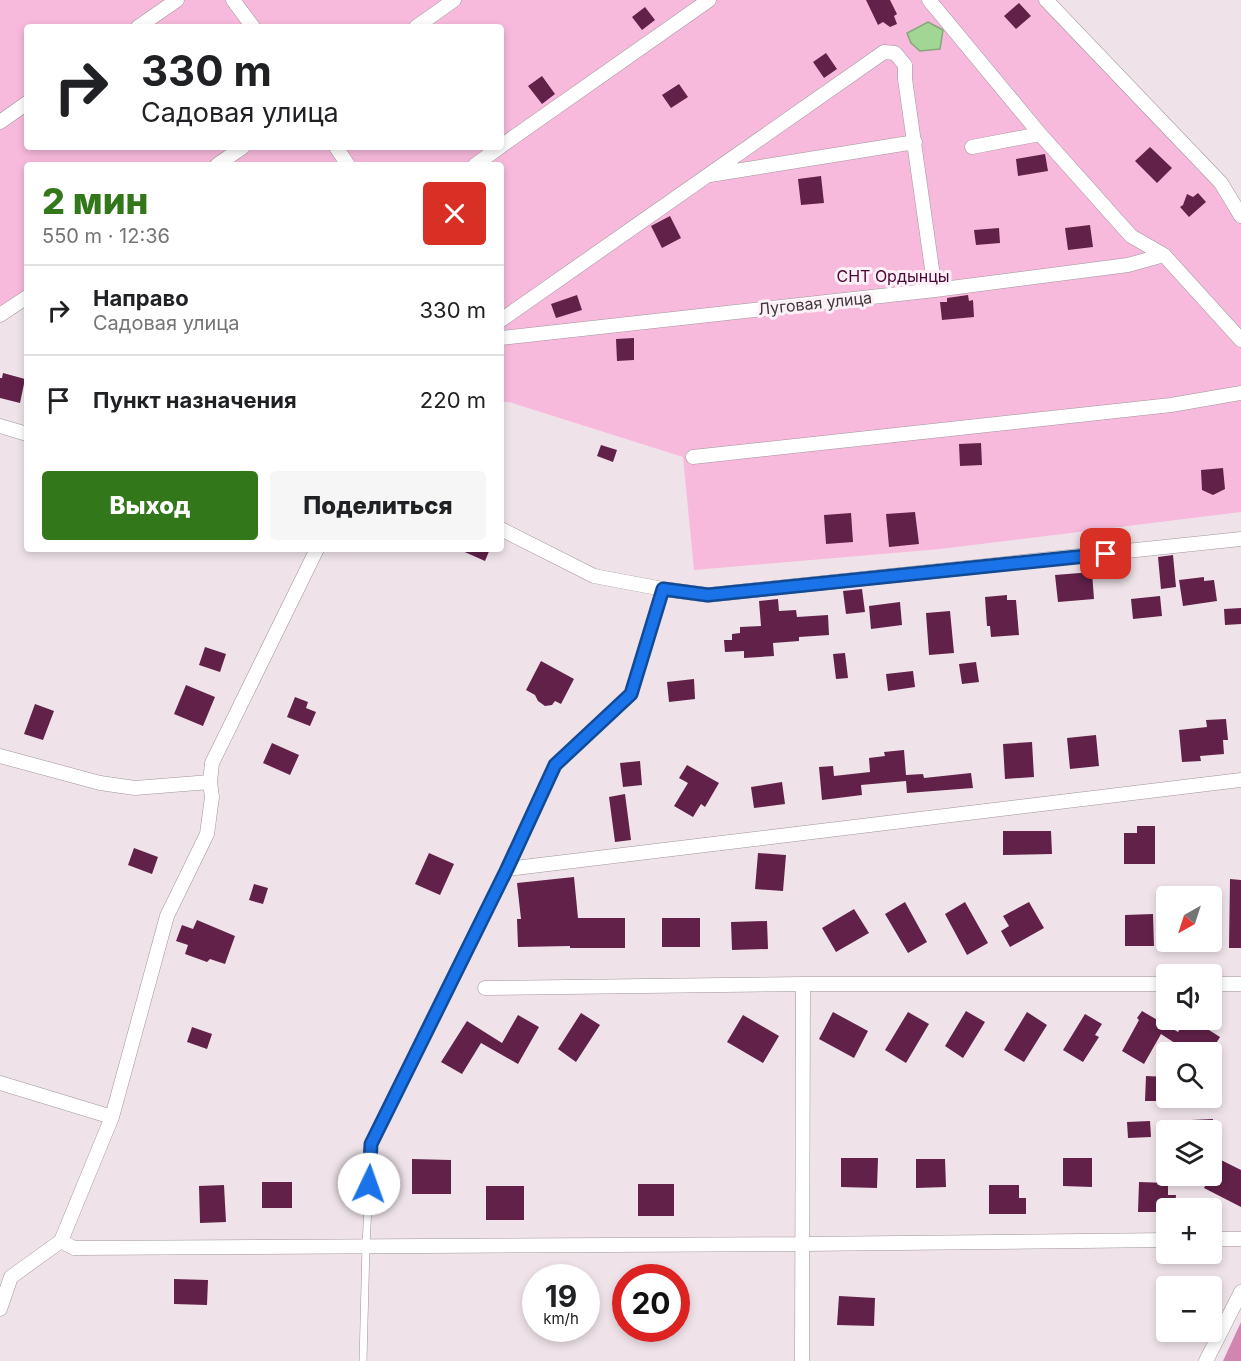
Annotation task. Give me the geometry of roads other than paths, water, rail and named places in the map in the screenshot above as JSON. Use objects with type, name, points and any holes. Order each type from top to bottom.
[{"type":"street","points":[[142,24],[177,0]]},
{"type":"street","points":[[233,0],[251,24]]},
{"type":"street","points":[[420,24],[454,0]]},
{"type":"street","points":[[928,0],[1131,236],[1164,255],[1241,340]]},
{"type":"street","points":[[1046,0],[1221,183],[1241,216]]},
{"type":"street","points":[[504,145],[706,1]]},
{"type":"street","points":[[504,318],[884,52],[895,53],[905,66],[935,290]]},
{"type":"street","points":[[0,122],[24,105]]},
{"type":"street","points":[[972,147],[1041,134]]},
{"type":"street","points":[[705,176],[915,142]]},
{"type":"street","points":[[222,162],[239,150]]},
{"type":"street","points":[[479,162],[497,150]]},
{"type":"street","name":"Луговая улица","points":[[504,338],[935,290],[1128,266],[1164,255]]},
{"type":"street","points":[[0,315],[24,299]]},
{"type":"street","points":[[693,457],[1171,405],[1241,393]]},
{"type":"street","points":[[0,426],[24,433]]},
{"type":"street","points":[[504,531],[594,576],[708,595],[1241,539]]},
{"type":"street","points":[[0,1309],[6,1276],[61,1241],[112,1117],[167,916],[207,834],[212,797],[210,782],[212,763],[316,552]]},
{"type":"street","points":[[0,756],[100,783],[135,788],[210,782]]},
{"type":"street","points":[[507,869],[1241,780]]},
{"type":"street","points":[[485,988],[802,984],[1156,984]]},
{"type":"street","points":[[802,984],[802,1361]]},
{"type":"street","points":[[1222,984],[1241,984]]},
{"type":"street","points":[[0,1083],[112,1117]]},
{"type":"street","points":[[1222,1239],[1241,1239]]},
{"type":"street","points":[[61,1241],[74,1248],[1156,1240]]},
{"type":"street","points":[[1206,1361],[1241,1292]]},
{"type":"lane","points":[[363,1361],[371,1144],[507,869],[555,765],[631,694],[663,589]]},
{"type":"park label","name":"СНТ Ордынцы","points":[[893,276]]}]
